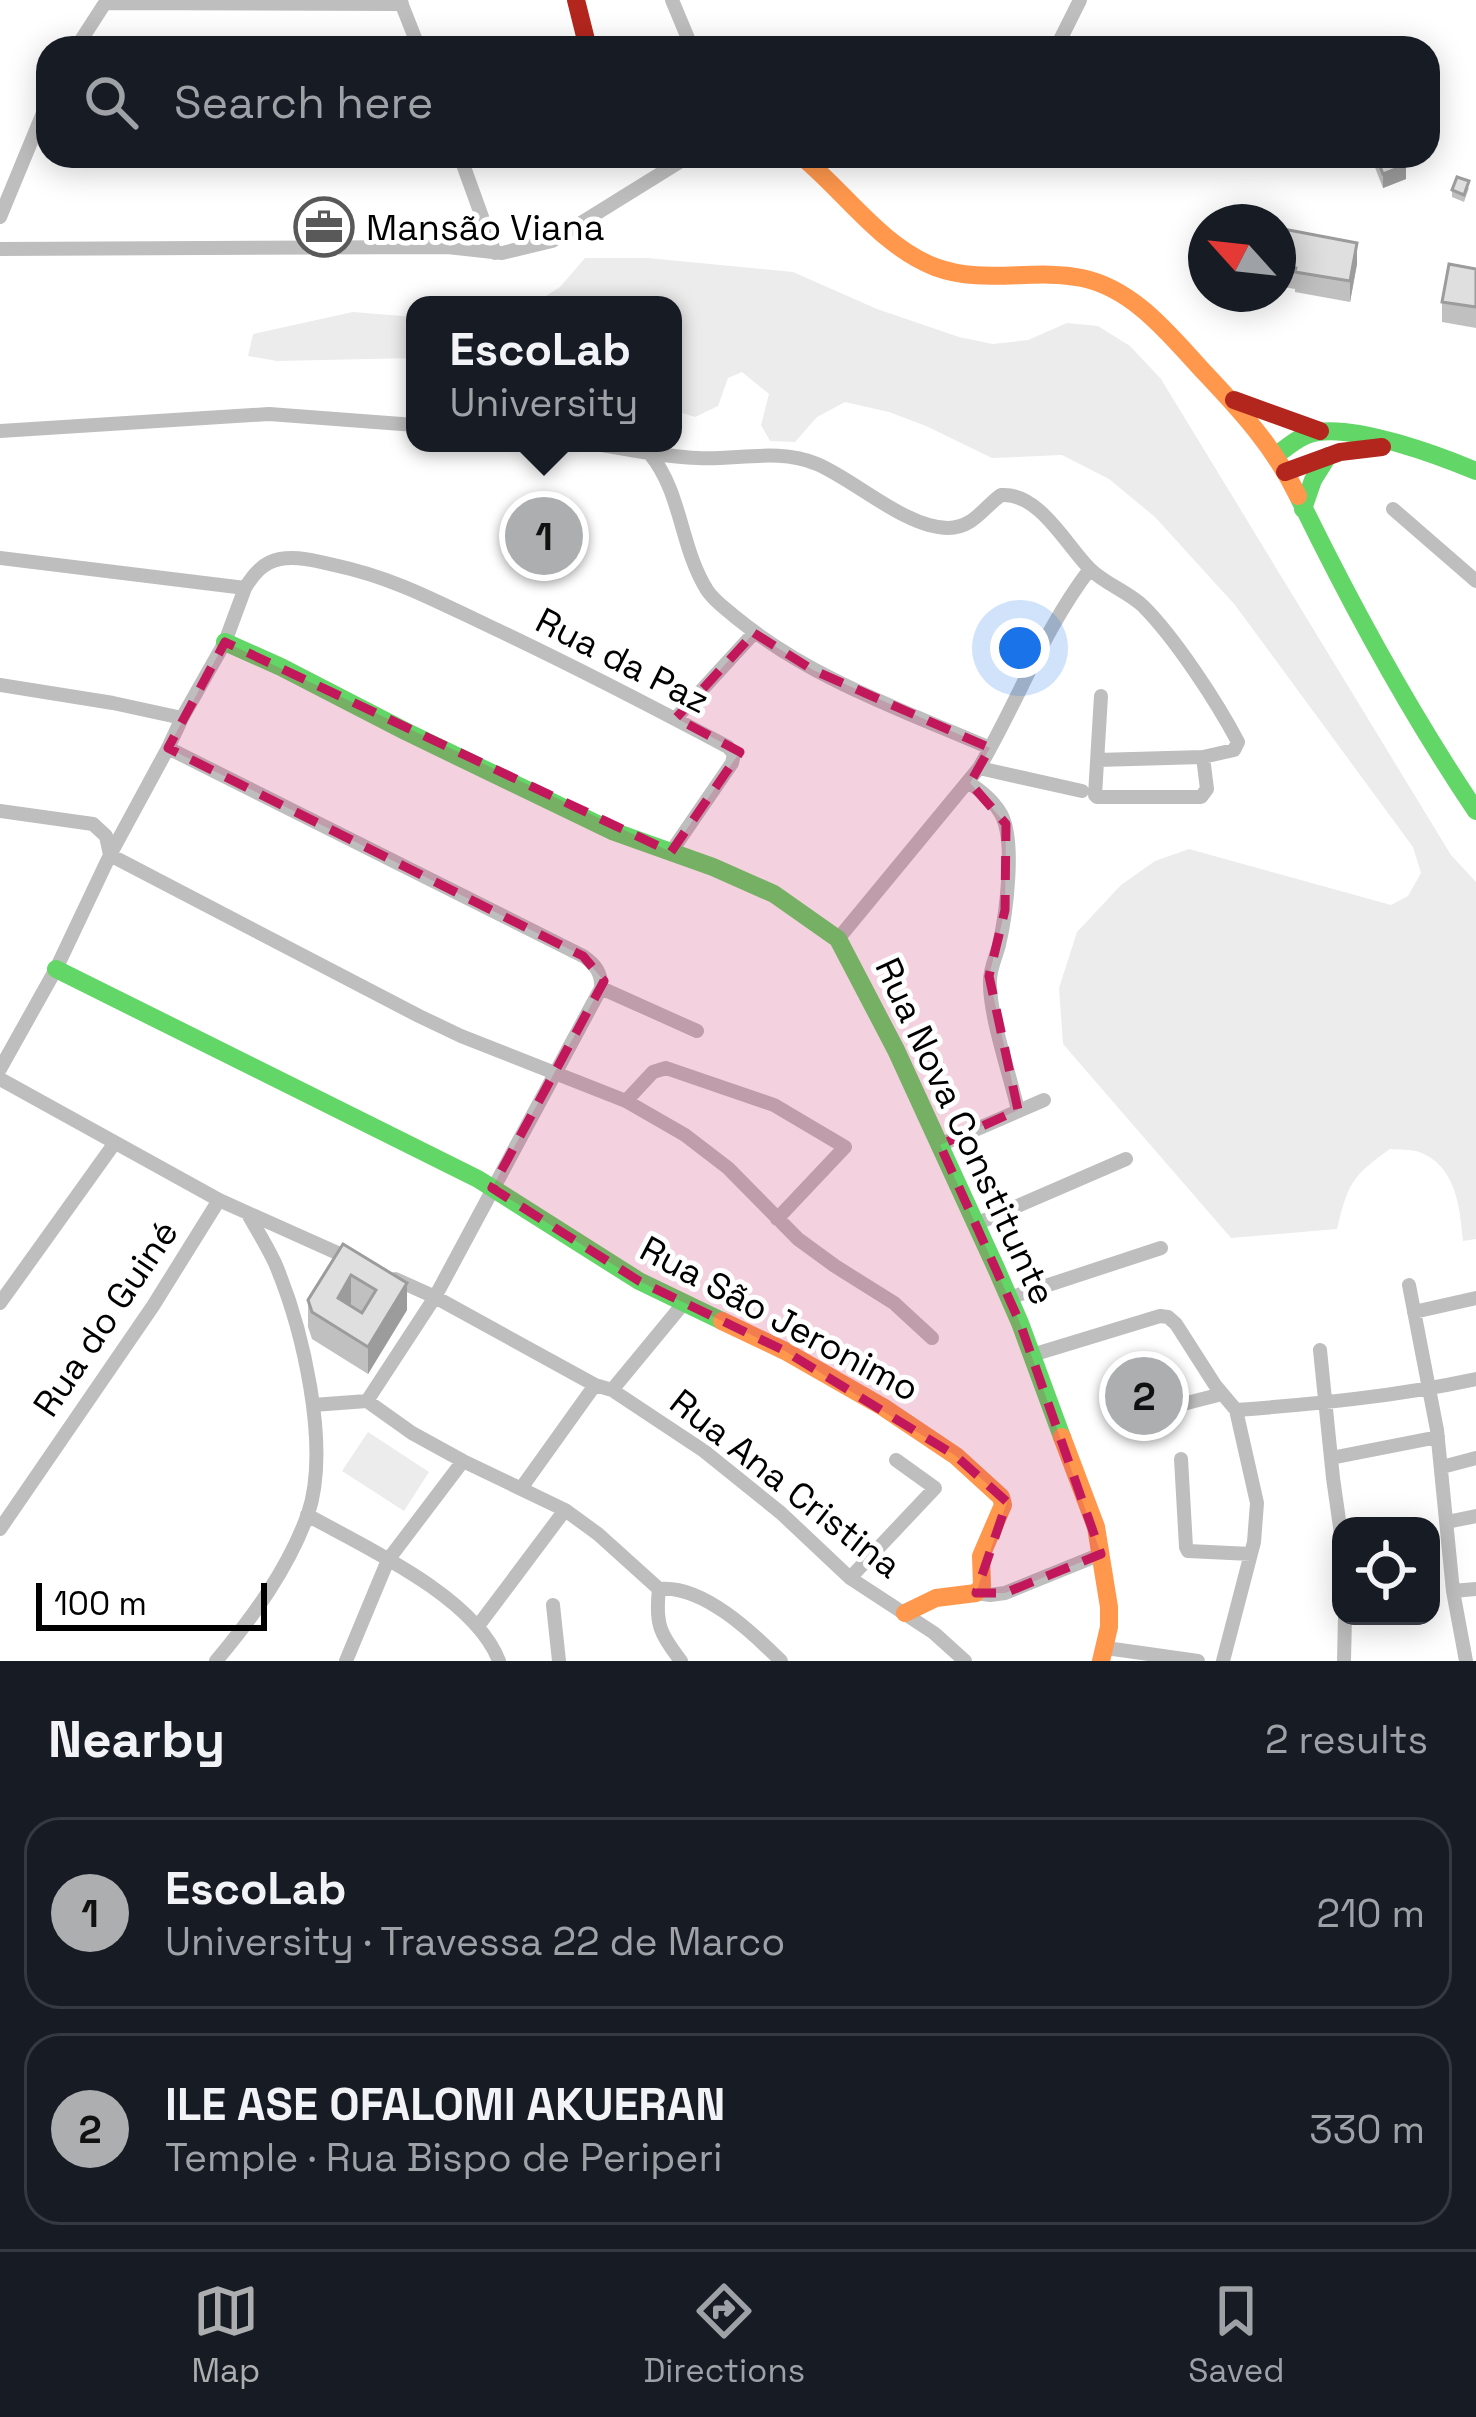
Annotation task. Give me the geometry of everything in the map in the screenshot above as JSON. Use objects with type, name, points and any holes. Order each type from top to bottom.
[{"type":"street","points":[[576,0],[585,36]]},
{"type":"street","points":[[672,0],[687,36]]},
{"type":"street","points":[[1062,36],[1080,0]]},
{"type":"street","points":[[83,36],[105,1],[401,2],[414,36]]},
{"type":"street","points":[[0,217],[36,142]]},
{"type":"street","points":[[464,168],[495,253]]},
{"type":"street","points":[[0,249],[448,247],[495,253],[552,241],[670,168]]},
{"type":"street","points":[[818,168],[896,244],[934,266],[985,277],[1067,274],[1113,288],[1152,316],[1281,463],[1373,645],[1476,811]]},
{"type":"street","points":[[1228,398],[1320,431],[1364,436],[1476,471]]},
{"type":"street","points":[[0,431],[269,414],[406,424]]},
{"type":"street","points":[[1281,463],[1303,437],[1320,431]]},
{"type":"street","points":[[1281,463],[1360,448],[1399,447]]},
{"type":"street","points":[[639,452],[811,461],[933,527],[962,526],[1001,495],[1016,495],[1046,518],[1090,569],[1148,612],[1225,716],[1238,742],[1234,750],[1203,757],[1097,760]]},
{"type":"street","points":[[650,454],[674,494],[686,545],[708,591],[754,633],[813,670],[990,748]]},
{"type":"street","points":[[1303,509],[1328,456]]},
{"type":"street","points":[[1393,509],[1476,581]]},
{"type":"street","points":[[0,558],[245,588],[225,642],[0,1069]]},
{"type":"street","name":"Rua da Paz","points":[[245,588],[255,573],[282,559],[317,561],[377,575],[404,584],[728,747],[734,758],[671,852]]},
{"type":"street","points":[[838,939],[979,768],[1053,622],[1090,569]]},
{"type":"street","points":[[676,718],[754,633]]},
{"type":"street","name":"Rua Nova Constitunte","points":[[225,642],[597,824],[774,894],[838,939],[896,1050],[1009,1298],[1096,1527],[1109,1607],[1104,1654]]},
{"type":"street","points":[[0,685],[182,718]]},
{"type":"street","points":[[1088,793],[1097,760],[1101,696]]},
{"type":"street","points":[[168,748],[583,956],[599,974],[601,988],[435,1297],[367,1401]]},
{"type":"street","points":[[979,768],[1101,798],[1202,797],[1207,789],[1203,757]]},
{"type":"street","points":[[968,782],[988,796],[1006,824],[1005,910],[989,976],[1018,1110]]},
{"type":"street","points":[[0,811],[93,824],[106,836],[110,854],[419,1016],[626,1101],[699,1144],[819,1255],[894,1303],[932,1338]]},
{"type":"street","name":"Rua São Jeronimo","points":[[56,969],[448,1163],[639,1281],[785,1352],[883,1407],[956,1456],[1001,1497],[1001,1511],[981,1556],[982,1586],[976,1593]]},
{"type":"street","points":[[601,988],[698,1031]]},
{"type":"street","points":[[626,1101],[653,1072],[666,1068],[774,1105],[845,1147],[777,1219]]},
{"type":"street","name":"Rua Ana Cristina","points":[[0,1079],[219,1200],[435,1297],[612,1390],[704,1451],[782,1513],[850,1578],[954,1648],[965,1661]]},
{"type":"street","points":[[940,1145],[1044,1100]]},
{"type":"street","points":[[0,1303],[114,1144]]},
{"type":"street","points":[[976,1224],[1126,1159]]},
{"type":"street","name":"Rua do Guiné","points":[[0,1528],[153,1306],[219,1200]]},
{"type":"street","points":[[216,1661],[259,1609],[279,1575],[307,1515],[315,1472],[313,1405],[288,1298],[248,1213]]},
{"type":"street","points":[[1009,1298],[1161,1248]]},
{"type":"street","points":[[1408,1285],[1438,1437],[1453,1591],[1466,1661]]},
{"type":"street","points":[[1414,1312],[1476,1298]]},
{"type":"street","points":[[612,1390],[683,1304]]},
{"type":"street","points":[[1032,1355],[1168,1317],[1236,1410],[1257,1503],[1251,1554],[1223,1661]]},
{"type":"street","points":[[1320,1350],[1339,1517]]},
{"type":"street","points":[[1236,1410],[1326,1403],[1476,1378]]},
{"type":"street","points":[[522,1487],[595,1385]]},
{"type":"street","points":[[1136,1416],[1222,1394]]},
{"type":"street","points":[[313,1405],[367,1401],[412,1433],[565,1510],[659,1589],[675,1589],[726,1612],[781,1661]]},
{"type":"street","points":[[1330,1459],[1438,1437]]},
{"type":"street","points":[[1442,1466],[1476,1458]]},
{"type":"street","points":[[1181,1459],[1188,1551],[1251,1554]]},
{"type":"street","points":[[850,1578],[935,1488],[896,1460]]},
{"type":"street","points":[[346,1661],[388,1560],[463,1461]]},
{"type":"street","points":[[478,1626],[565,1510]]},
{"type":"street","points":[[307,1515],[449,1600],[478,1626],[496,1659]]},
{"type":"street","points":[[1447,1522],[1476,1516]]},
{"type":"street","points":[[905,1613],[936,1598],[1005,1593],[1101,1554]]},
{"type":"street","points":[[659,1589],[656,1612],[661,1635],[680,1661]]},
{"type":"street","points":[[1453,1591],[1476,1589]]},
{"type":"street","points":[[553,1606],[559,1661]]},
{"type":"street","points":[[1344,1661],[1345,1625]]},
{"type":"street","points":[[1104,1654],[1198,1661]]},
{"type":"highlighted area","points":[[754,633],[813,670],[990,748],[970,783],[1006,824],[1005,910],[989,976],[1018,1110],[940,1145],[1020,1323],[1101,1554],[1005,1593],[976,1593],[1007,1502],[956,1456],[785,1351],[639,1281],[492,1188],[604,981],[583,956],[168,748],[225,642],[671,852],[740,752],[676,718]]},
{"type":"shaded area","points":[[585,258],[648,258],[793,272],[877,309],[959,337],[993,344],[1028,340],[1067,323],[1098,326],[1130,346],[1161,379],[1451,855],[1476,882],[1476,1239],[1463,1241],[1454,1189],[1441,1167],[1419,1152],[1390,1149],[1353,1182],[1337,1229],[1231,1238],[1063,1044],[1059,988],[1077,932],[1121,885],[1155,861],[1189,849],[1391,905],[1408,896],[1421,873],[1413,847],[1235,605],[1155,517],[1109,479],[1062,455],[992,458],[926,426],[845,402],[817,417],[795,442],[770,441],[761,425],[769,394],[742,372],[728,378],[718,406],[695,417],[682,413],[682,296],[546,296]]},
{"type":"shaded area","points":[[353,312],[406,316],[406,358],[277,361],[248,356],[253,334]]},
{"type":"shaded area","points":[[368,1432],[429,1472],[404,1511],[342,1471]]},
{"type":"building","points":[[1457,177],[1469,181],[1464,195],[1452,190]]},
{"type":"building","points":[[1296,231],[1357,243],[1350,281],[1296,272]]},
{"type":"building","points":[[1449,264],[1476,269],[1476,307],[1442,302]]},
{"type":"building","points":[[343,1244],[407,1283],[368,1347],[312,1312],[308,1300]],"holes":[[[351,1275],[376,1290],[362,1313],[338,1298]]]},
{"type":"traffic: fast","points":[[1276,455],[1307,435],[1335,431],[1398,443],[1476,471]]},
{"type":"traffic: fast","points":[[1303,509],[1328,456]]},
{"type":"traffic: fast","points":[[1298,496],[1381,656],[1476,811]]},
{"type":"traffic: fast","points":[[225,642],[612,831],[774,894],[838,939],[896,1050],[996,1268],[1062,1437]]},
{"type":"traffic: fast","points":[[56,969],[478,1179],[639,1281],[722,1321]]},
{"type":"traffic: slow","points":[[815,168],[897,246],[935,267],[971,275],[1064,275],[1118,292],[1164,328],[1244,415],[1298,496]]},
{"type":"traffic: slow","points":[[722,1321],[883,1407],[956,1456],[1001,1497],[1003,1505],[981,1556],[982,1586],[976,1593],[936,1598],[905,1613]]},
{"type":"traffic: slow","points":[[1062,1437],[1096,1527],[1109,1607],[1101,1661]]},
{"type":"traffic: jam","points":[[576,0],[585,36]]},
{"type":"traffic: jam","points":[[1234,400],[1320,431]]},
{"type":"traffic: jam","points":[[1285,472],[1340,452],[1382,447]]},
{"type":"place","name":"Mansão Viana","points":[[324,227]]},
{"type":"place","name":"EscoLab","points":[[544,536]]},
{"type":"place","name":"ILE ASE OFALOMI AKUERAN","points":[[1144,1396]]}]
